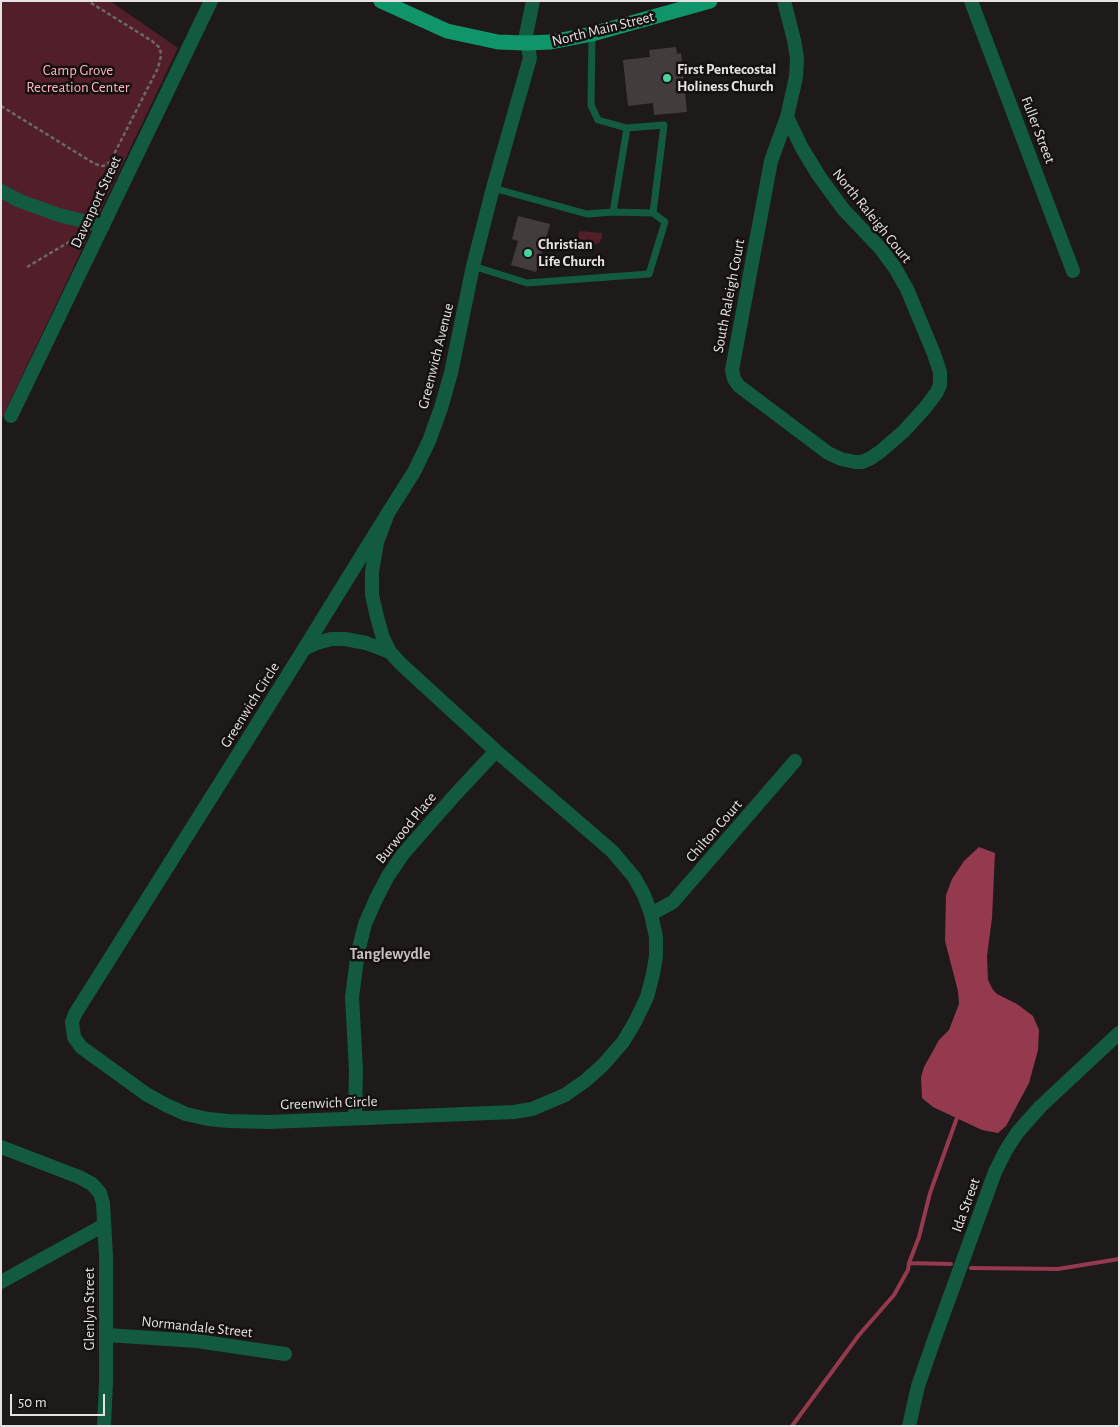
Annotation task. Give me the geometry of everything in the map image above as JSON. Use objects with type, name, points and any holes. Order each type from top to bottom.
[{"type":"main road","name":"North Main Street","points":[[382,1],[447,31],[498,42],[526,43],[551,42],[592,34],[710,1]]},
{"type":"street","name":"Davenport Street","points":[[11,416],[210,1]]},
{"type":"street","name":"Greenwich Avenue","points":[[304,649],[414,472],[429,441],[441,408],[451,372],[473,266],[530,58],[526,35],[533,1]]},
{"type":"street","name":"South Raleigh Court","points":[[784,1],[797,58],[796,77],[787,117],[771,161],[732,370],[738,386],[816,445]]},
{"type":"street","name":"Fuller Street","points":[[971,1],[1073,271]]},
{"type":"street","name":"North Raleigh Court","points":[[787,117],[802,148],[843,209],[881,249],[895,268],[907,289],[934,354],[940,376],[940,385],[937,392],[925,408],[904,431],[871,458],[862,462],[841,459],[816,445]]},
{"type":"street","points":[[1,191],[20,201],[84,222],[103,226]]},
{"type":"street","name":"Greenwich Circle","points":[[388,513],[377,542],[372,572],[372,595],[383,638],[390,652],[496,751],[612,851],[634,877],[651,914],[656,937],[656,956],[647,997],[635,1022],[622,1042],[603,1065],[565,1095],[549,1103],[514,1112],[269,1122],[208,1119],[186,1114],[166,1105],[146,1094],[81,1047],[74,1037],[72,1027],[75,1014],[304,649],[317,643],[345,639],[366,643],[390,652]]},
{"type":"street","name":"Burwood Place","points":[[355,1118],[356,1070],[352,997],[358,952],[365,924],[384,883],[403,854],[496,751]]},
{"type":"street","name":"Chilton Court","points":[[651,914],[673,902],[795,761]]},
{"type":"street","name":"Ida Street","points":[[909,1426],[918,1386],[934,1340],[995,1172],[1006,1150],[1017,1133],[1040,1107],[1119,1033]]},
{"type":"street","name":"Glenlyn Street","points":[[1,1147],[79,1177],[92,1184],[100,1193],[103,1203],[104,1225],[106,1335],[104,1426]]},
{"type":"street","points":[[1,1282],[104,1225]]},
{"type":"street","name":"Normandale Street","points":[[106,1335],[197,1341],[285,1354]]},
{"type":"lane","points":[[592,34],[591,104],[598,120],[627,128],[664,125],[652,213]]},
{"type":"lane","points":[[613,212],[627,128]]},
{"type":"lane","points":[[473,266],[527,283],[649,274],[665,222],[652,213],[613,212],[587,214],[493,188]]},
{"type":"path","points":[[1,106],[95,164],[103,166],[110,162],[158,68],[161,56],[160,48],[88,1]]},
{"type":"path","points":[[27,267],[74,239],[84,222]]},
{"type":"green space","name":"Camp Grove Recreation Center","points":[[1,1],[110,1],[178,48],[1,422]]},
{"type":"green space","points":[[579,231],[602,233],[602,238],[599,243],[589,245],[582,242],[578,237]]},
{"type":"shaded area","points":[[979,847],[995,853],[992,918],[987,956],[988,980],[997,994],[1017,1004],[1033,1016],[1039,1030],[1038,1050],[1029,1083],[1006,1126],[998,1133],[982,1130],[933,1107],[922,1098],[921,1077],[924,1067],[939,1040],[949,1030],[959,1004],[958,991],[945,941],[946,895],[952,879],[964,861]]},
{"type":"building","points":[[676,47],[677,54],[681,53],[687,112],[654,115],[653,103],[628,106],[623,60],[650,57],[649,50]]},
{"type":"building","name":"Christian Life Church","points":[[518,216],[550,224],[536,272],[511,265],[518,241],[512,239]]},
{"type":"waterway","points":[[792,1426],[859,1335],[894,1295],[908,1270],[919,1237],[930,1193],[958,1115]]},
{"type":"waterway","points":[[971,1268],[1058,1269],[1119,1259]]},
{"type":"waterway","points":[[909,1263],[951,1264]]},
{"type":"place","name":"First Pentecostal Holiness Church","points":[[667,78]]},
{"type":"place","name":"Christian Life Church","points":[[528,253]]},
{"type":"district","name":"Tanglewydle","points":[[390,954]]}]
